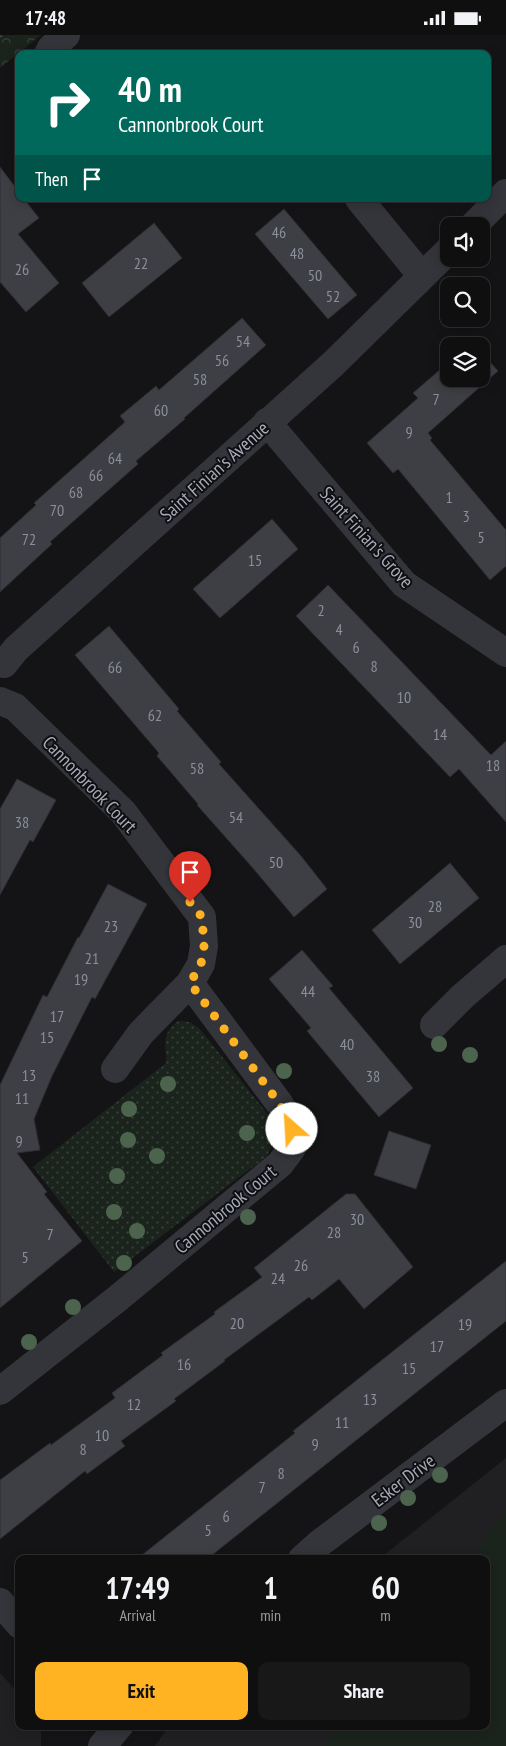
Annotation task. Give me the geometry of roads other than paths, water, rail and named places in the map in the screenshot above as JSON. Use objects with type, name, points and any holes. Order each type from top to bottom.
[{"type":"street","points":[[50,50],[66,35]]},
{"type":"street","points":[[481,217],[506,193]]},
{"type":"street","points":[[361,202],[422,276]]},
{"type":"street","name":"Saint Finian's Avenue","points":[[4,664],[16,649],[333,364],[440,259]]},
{"type":"street","name":"Saint Finian's Grove","points":[[267,422],[404,584],[506,653]]},
{"type":"street","name":"Cannonbrook Court","points":[[0,701],[15,707],[123,813],[202,917],[204,946],[201,964],[190,983],[141,1033],[115,1069]]},
{"type":"street","points":[[434,1025],[506,959]]},
{"type":"street","name":"Cannonbrook Court","points":[[0,1391],[117,1299],[280,1165],[292,1148],[292,1129],[279,1103],[190,983]]},
{"type":"street","name":"Esker Drive","points":[[306,1555],[506,1403]]},
{"type":"street","points":[[0,1602],[15,1619]]}]
